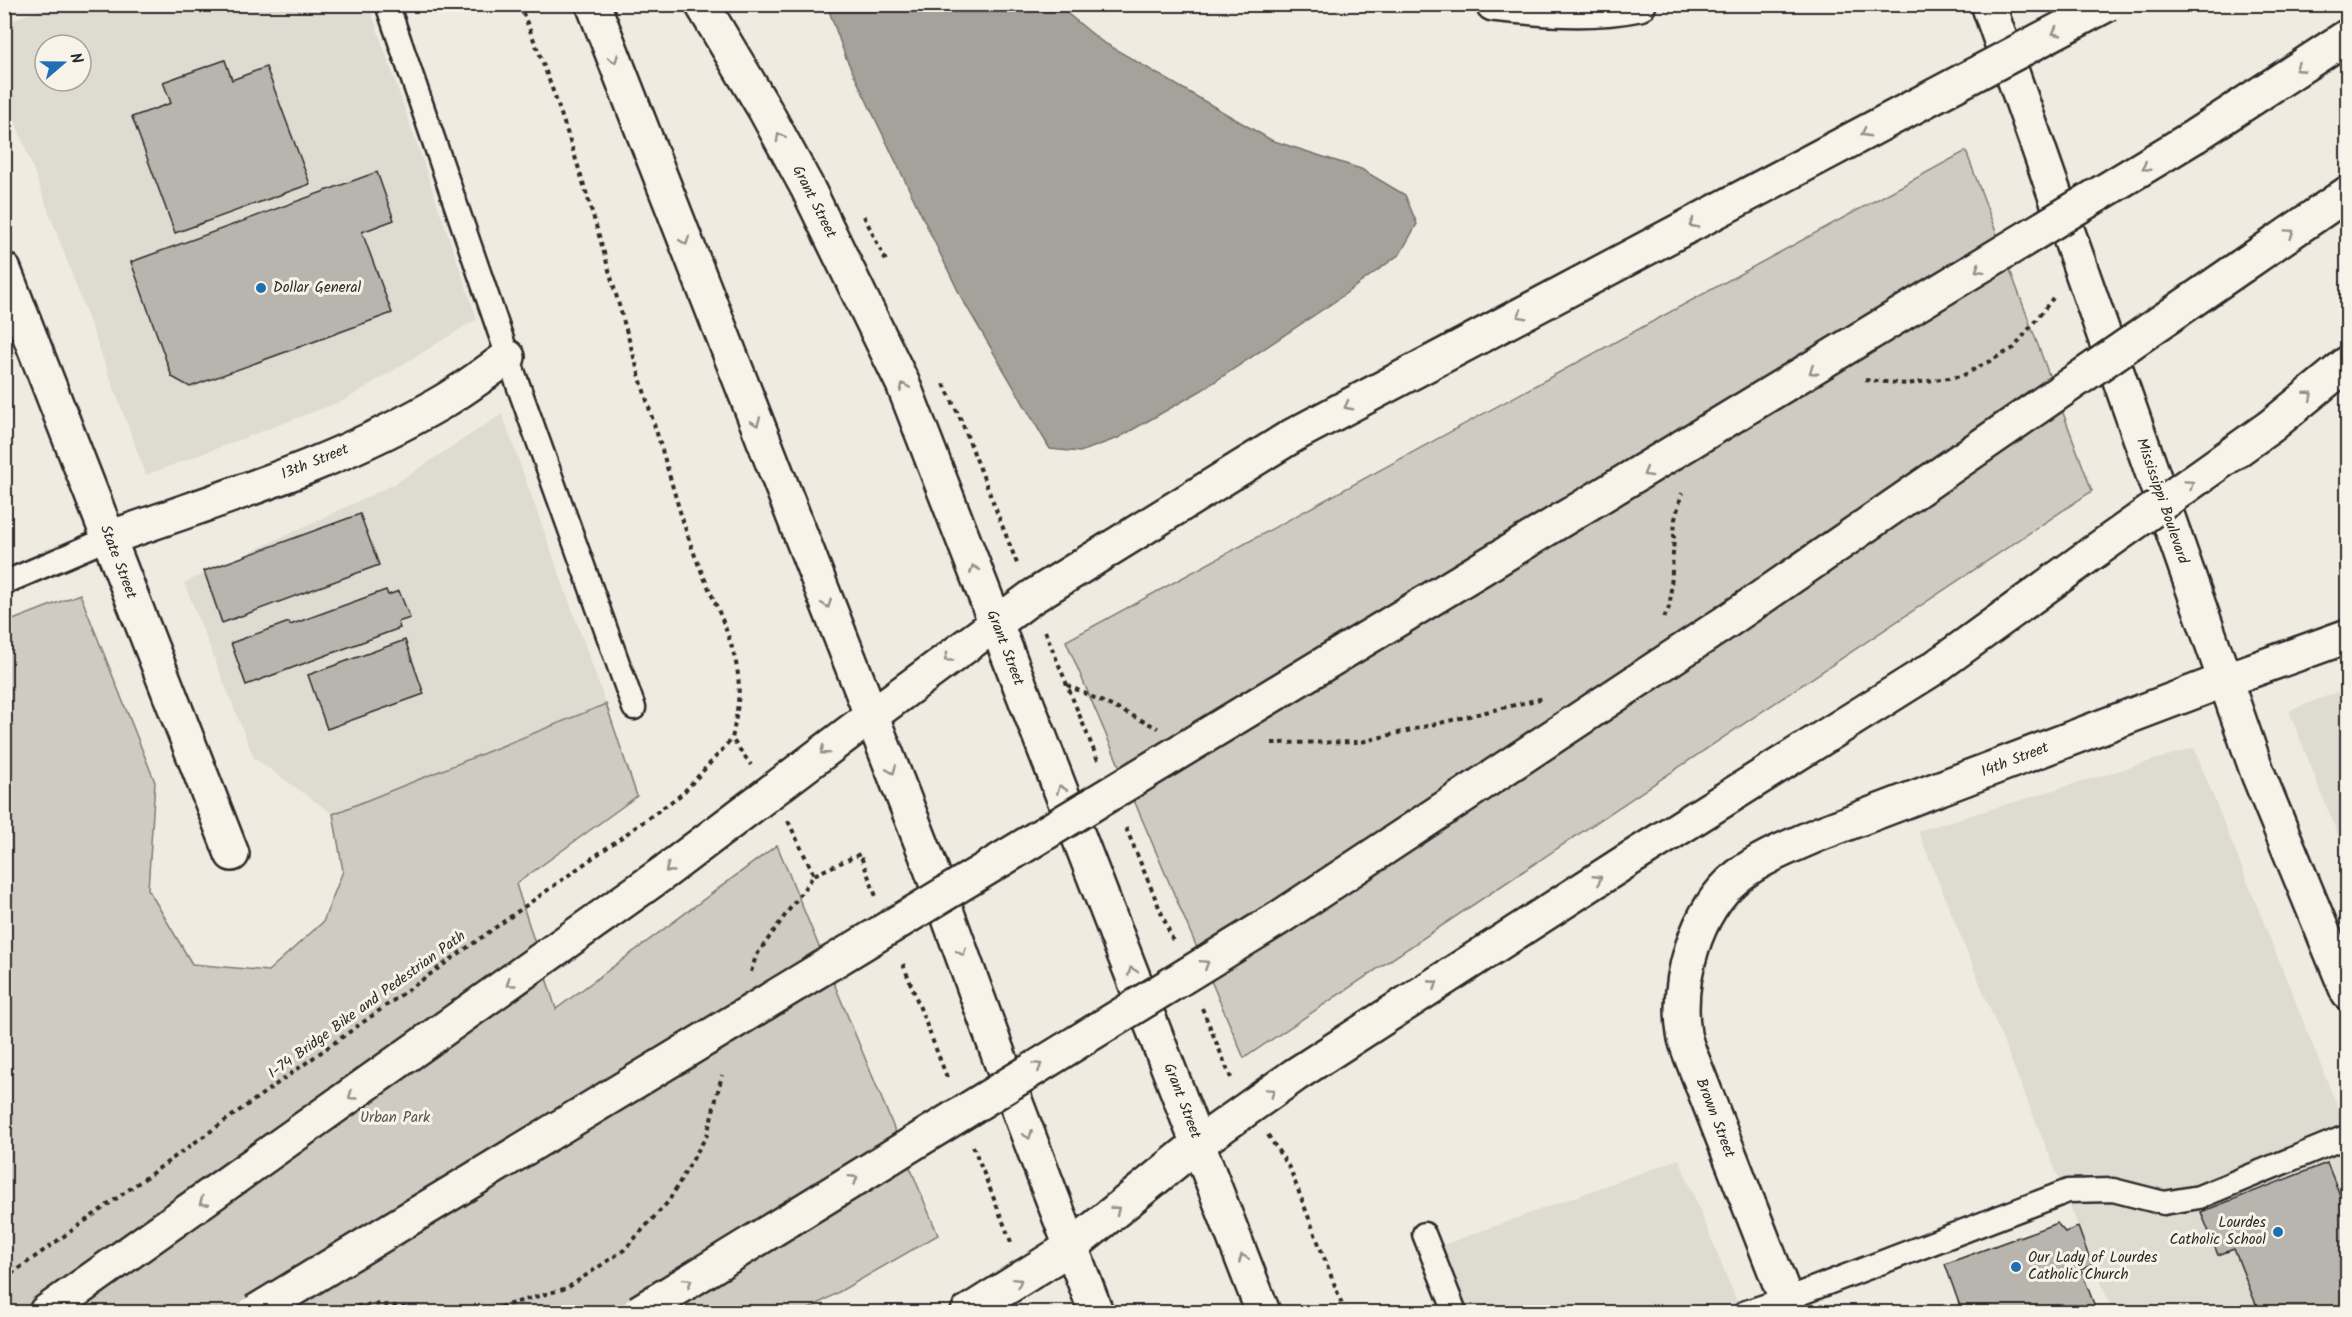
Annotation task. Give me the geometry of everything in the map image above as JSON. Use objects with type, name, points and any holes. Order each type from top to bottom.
[{"type":"main road","points":[[593,4],[926,855],[1096,1312]]},
{"type":"main road","name":"Grant Street","points":[[702,4],[765,110],[807,187],[899,374],[1263,1312]]},
{"type":"main road","points":[[1492,4],[1556,10],[1613,9],[1635,5]]},
{"type":"main road","name":"Mississippi Boulevard","points":[[1988,4],[2258,774],[2347,993]]},
{"type":"main road","points":[[46,1312],[666,871],[870,716],[1032,597],[1292,436],[2108,4]]},
{"type":"main road","points":[[255,1312],[870,944],[1711,434],[2195,136],[2348,36]]},
{"type":"main road","points":[[639,1312],[1279,918],[1736,615],[2348,193]]},
{"type":"main road","name":"State Street","points":[[4,270],[232,854]]},
{"type":"main road","name":"13th Street","points":[[109,538],[333,456],[444,401],[508,357]]},
{"type":"main road","points":[[968,1312],[1071,1247],[1199,1143],[1295,1075],[1417,995],[1934,668],[2271,426],[2348,363]]},
{"type":"main road","name":"14th Street","points":[[1706,918],[1720,892],[1756,863],[1781,850],[2225,680],[2348,636]]},
{"type":"main road","name":"Brown Street","points":[[1706,918],[1692,948],[1685,979],[1682,1014],[1685,1037],[1788,1306]]},
{"type":"lane","points":[[387,4],[508,357],[634,708]]},
{"type":"lane","points":[[4,583],[109,538]]},
{"type":"lane","points":[[1746,1312],[1788,1306],[2067,1191],[2114,1190],[2164,1203],[2199,1197],[2348,1136]]},
{"type":"lane","points":[[1424,1234],[1455,1312]]},
{"type":"path","name":"I-74 Bridge Bike and Pedestrian Path","points":[[4,1279],[682,794],[732,739],[741,692],[736,663],[723,620],[696,559],[646,397],[597,224],[561,113],[519,4]]},
{"type":"path","points":[[1861,380],[1907,384],[1962,376],[2014,348],[2054,297]]},
{"type":"path","points":[[1662,623],[1670,605],[1675,519],[1684,487]]},
{"type":"path","points":[[1049,639],[1103,772]]},
{"type":"path","points":[[1066,685],[1167,732]]},
{"type":"path","points":[[1266,742],[1361,742],[1546,697]]},
{"type":"path","points":[[788,822],[814,875]]},
{"type":"path","points":[[1126,827],[1176,948]]},
{"type":"path","points":[[749,978],[756,956],[814,875],[860,854],[881,910]]},
{"type":"path","points":[[899,954],[950,1087]]},
{"type":"path","points":[[1199,1002],[1232,1079]]},
{"type":"path","points":[[323,1311],[374,1304],[445,1312],[489,1310],[567,1288],[624,1250],[668,1202],[707,1135],[722,1073]]},
{"type":"path","points":[[972,1143],[1002,1220]]},
{"type":"path","points":[[1277,1149],[1290,1169],[1345,1312]]},
{"type":"shaded area","points":[[56,4],[369,5],[477,319],[345,400],[146,475],[5,93],[4,23]]},
{"type":"shaded area","points":[[827,5],[1057,5],[1101,41],[1271,140],[1361,169],[1405,195],[1417,224],[1400,254],[1334,302],[1202,390],[1118,438],[1080,452],[1050,449],[961,297],[846,58]]},
{"type":"shaded area","points":[[502,414],[606,704],[333,814],[254,758],[184,583],[395,484]]},
{"type":"shaded area","points":[[2347,688],[2347,858],[2289,711]]},
{"type":"shaded area","points":[[2194,748],[2347,1131],[2347,1312],[2113,1312],[1918,831]]},
{"type":"shaded area","points":[[1679,1159],[1741,1312],[1468,1312],[1440,1246]]},
{"type":"green space","points":[[1966,151],[2092,491],[1244,1058],[1066,641]]},
{"type":"green space","name":"Urban Park","points":[[80,594],[155,782],[148,889],[192,964],[268,971],[323,922],[343,871],[333,814],[606,704],[637,796],[516,884],[556,1009],[777,845],[938,1235],[804,1312],[5,1312],[5,623]]},
{"type":"building","points":[[225,60],[232,80],[266,67],[310,184],[175,233],[132,117],[171,103],[163,82]]},
{"type":"building","name":"Dollar General","points":[[377,172],[394,220],[362,232],[392,313],[190,387],[172,377],[131,262]]},
{"type":"building","points":[[360,514],[379,565],[222,623],[204,571]]},
{"type":"building","points":[[386,590],[388,595],[399,591],[410,618],[398,622],[400,628],[246,685],[231,643],[289,622],[290,625]]},
{"type":"building","points":[[405,640],[424,694],[327,729],[308,675]]},
{"type":"building","name":"Lourdes Catholic School","points":[[2327,1163],[2348,1215],[2348,1312],[2259,1312],[2234,1249],[2218,1255],[2201,1212]]},
{"type":"building","name":"Our Lady of Lourdes Catholic Church","points":[[2057,1223],[2065,1232],[2078,1227],[2092,1265],[2081,1270],[2097,1312],[1962,1312],[1945,1264]]},
{"type":"place","name":"Dollar General","points":[[261,288]]},
{"type":"place","name":"Lourdes Catholic School","points":[[2278,1232]]},
{"type":"place","name":"Our Lady of Lourdes Catholic Church","points":[[2016,1267]]}]
